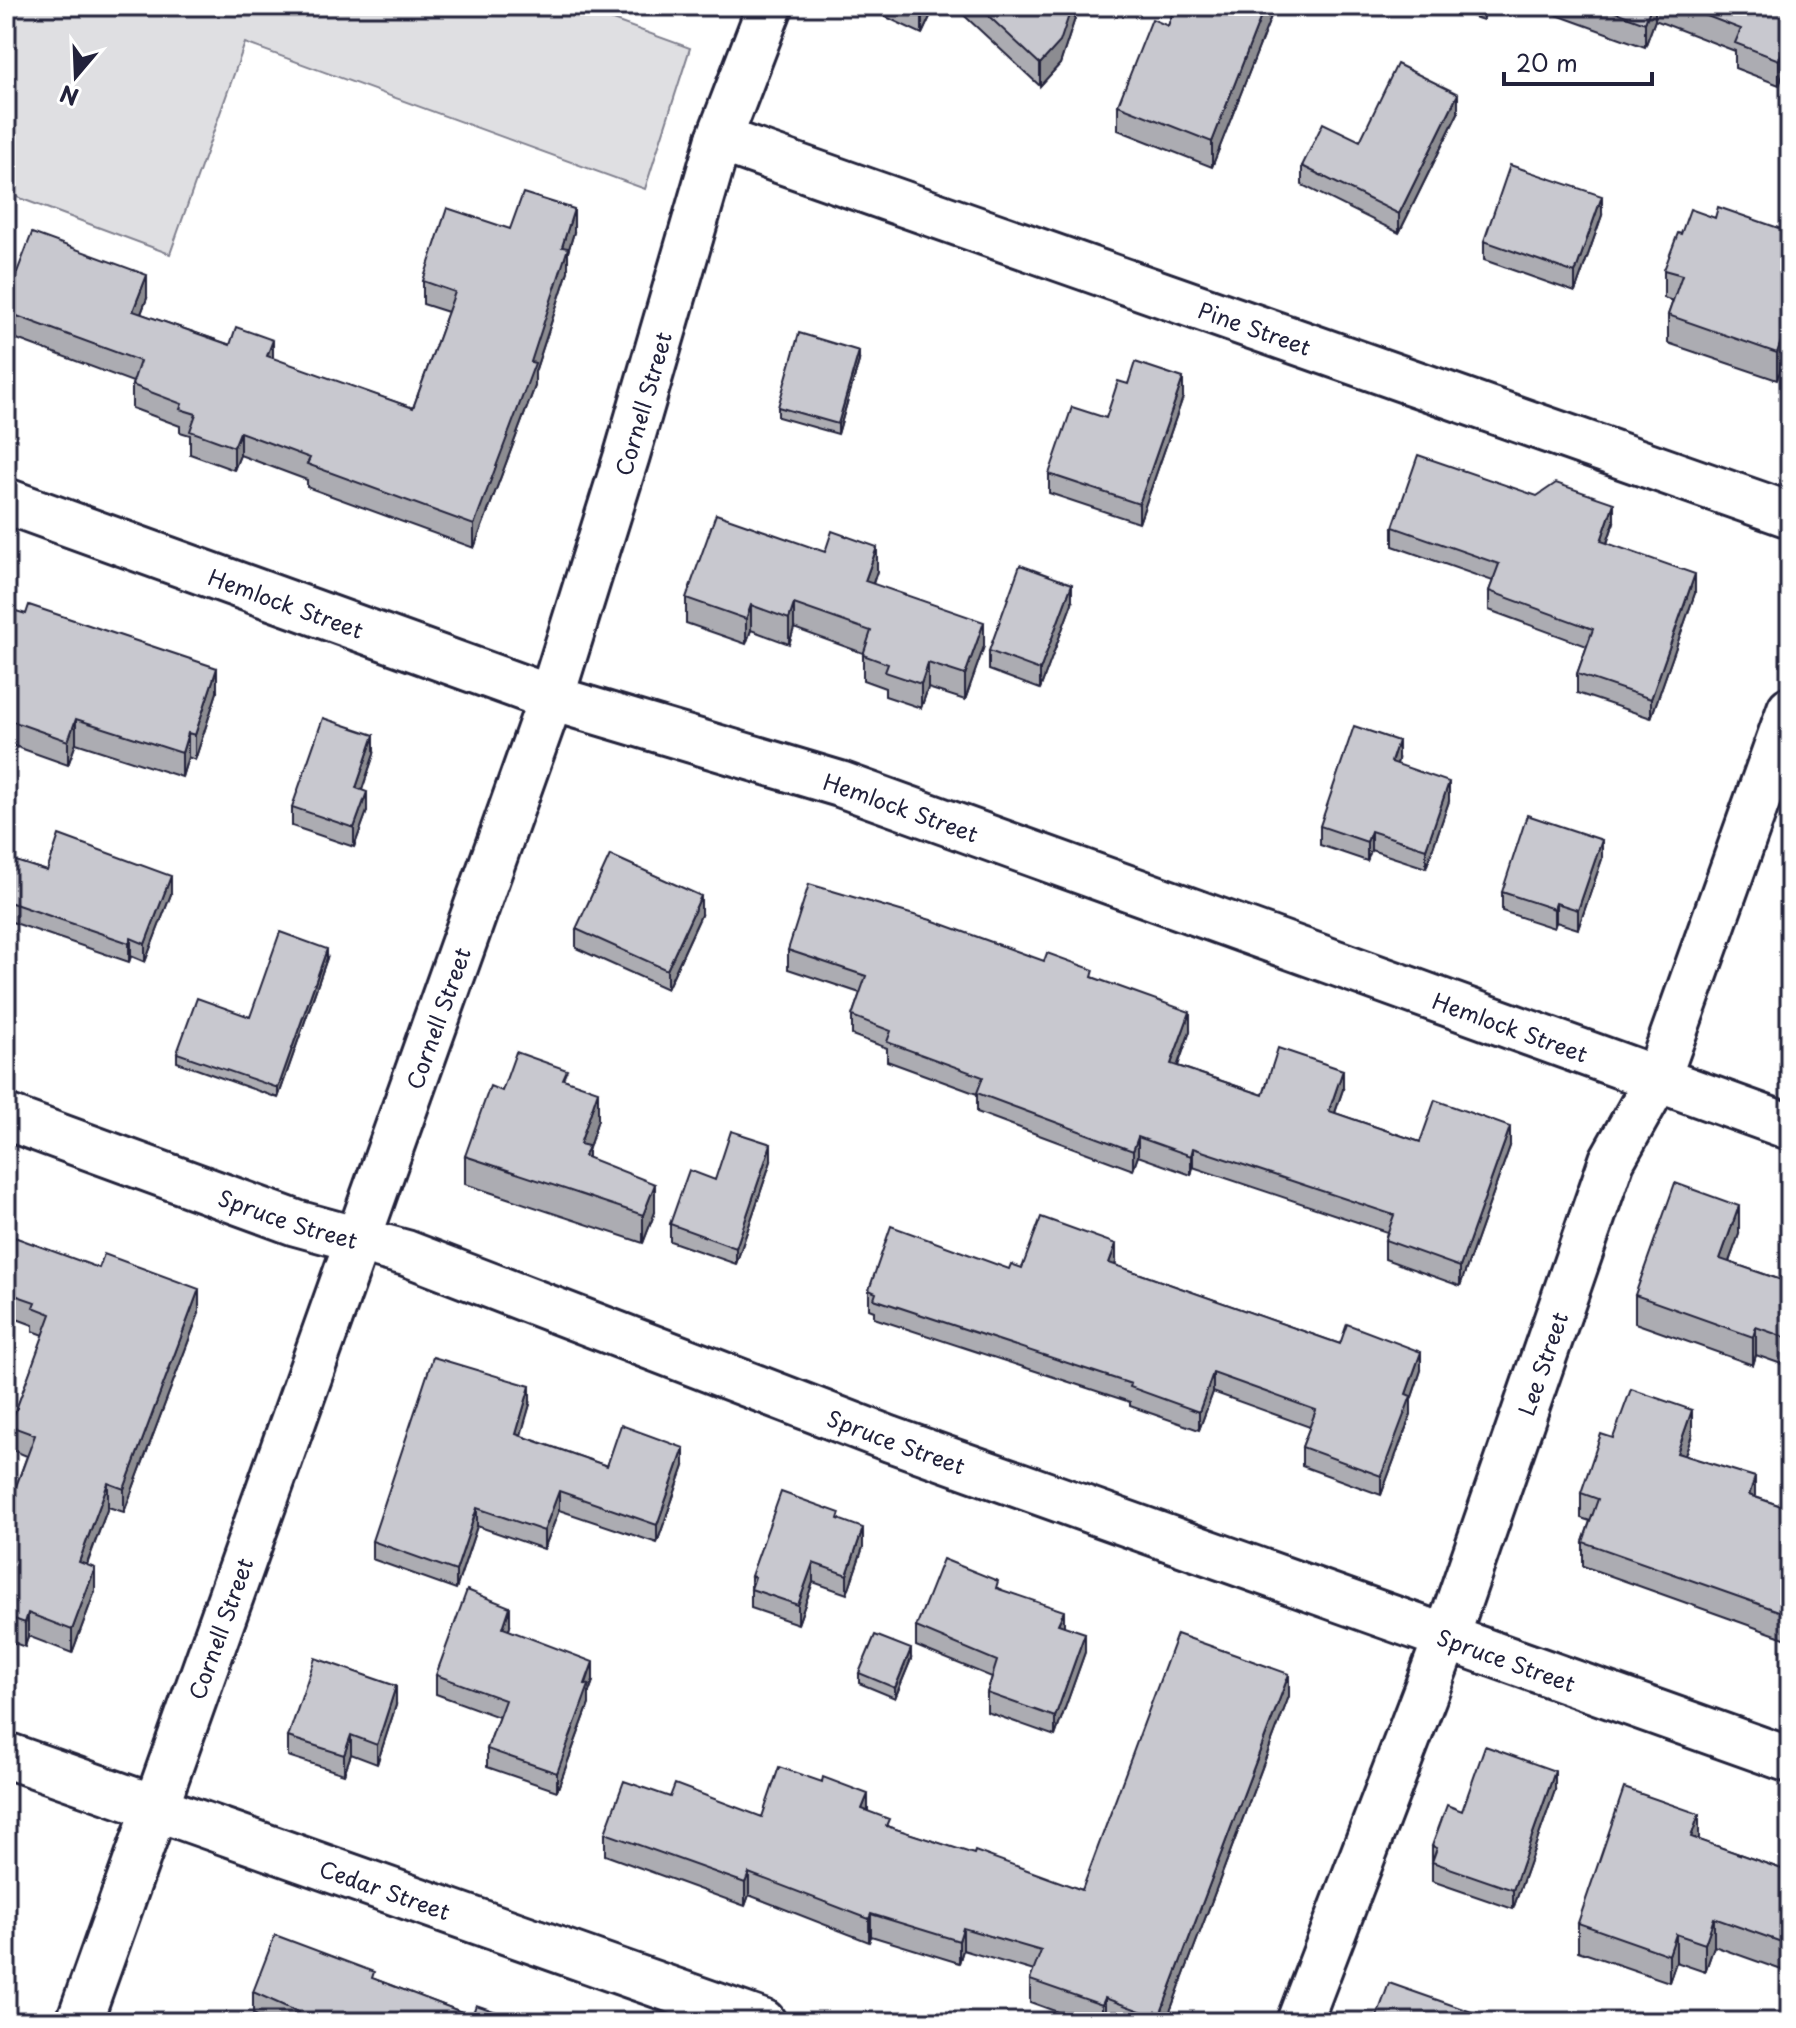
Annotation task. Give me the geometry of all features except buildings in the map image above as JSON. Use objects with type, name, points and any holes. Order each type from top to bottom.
[{"type":"street","name":"Cornell Street","points":[[79,2022],[551,698],[627,455],[719,139],[770,6]]},
{"type":"street","name":"Pine Street","points":[[719,139],[1790,515]]},
{"type":"street","name":"Hemlock Street","points":[[6,501],[551,698],[840,784],[1790,1127]]},
{"type":"street","name":"Lee Street","points":[[1299,2022],[1447,1636],[1612,1160],[1657,1080],[1790,709]]},
{"type":"street","name":"Spruce Street","points":[[6,1117],[296,1223],[421,1258],[890,1439],[1790,1760]]},
{"type":"street","name":"Cedar Street","points":[[6,1755],[763,2022]]},
{"type":"shaded area","points":[[6,6],[574,6],[690,48],[645,189],[245,43],[170,254],[6,193]]}]
